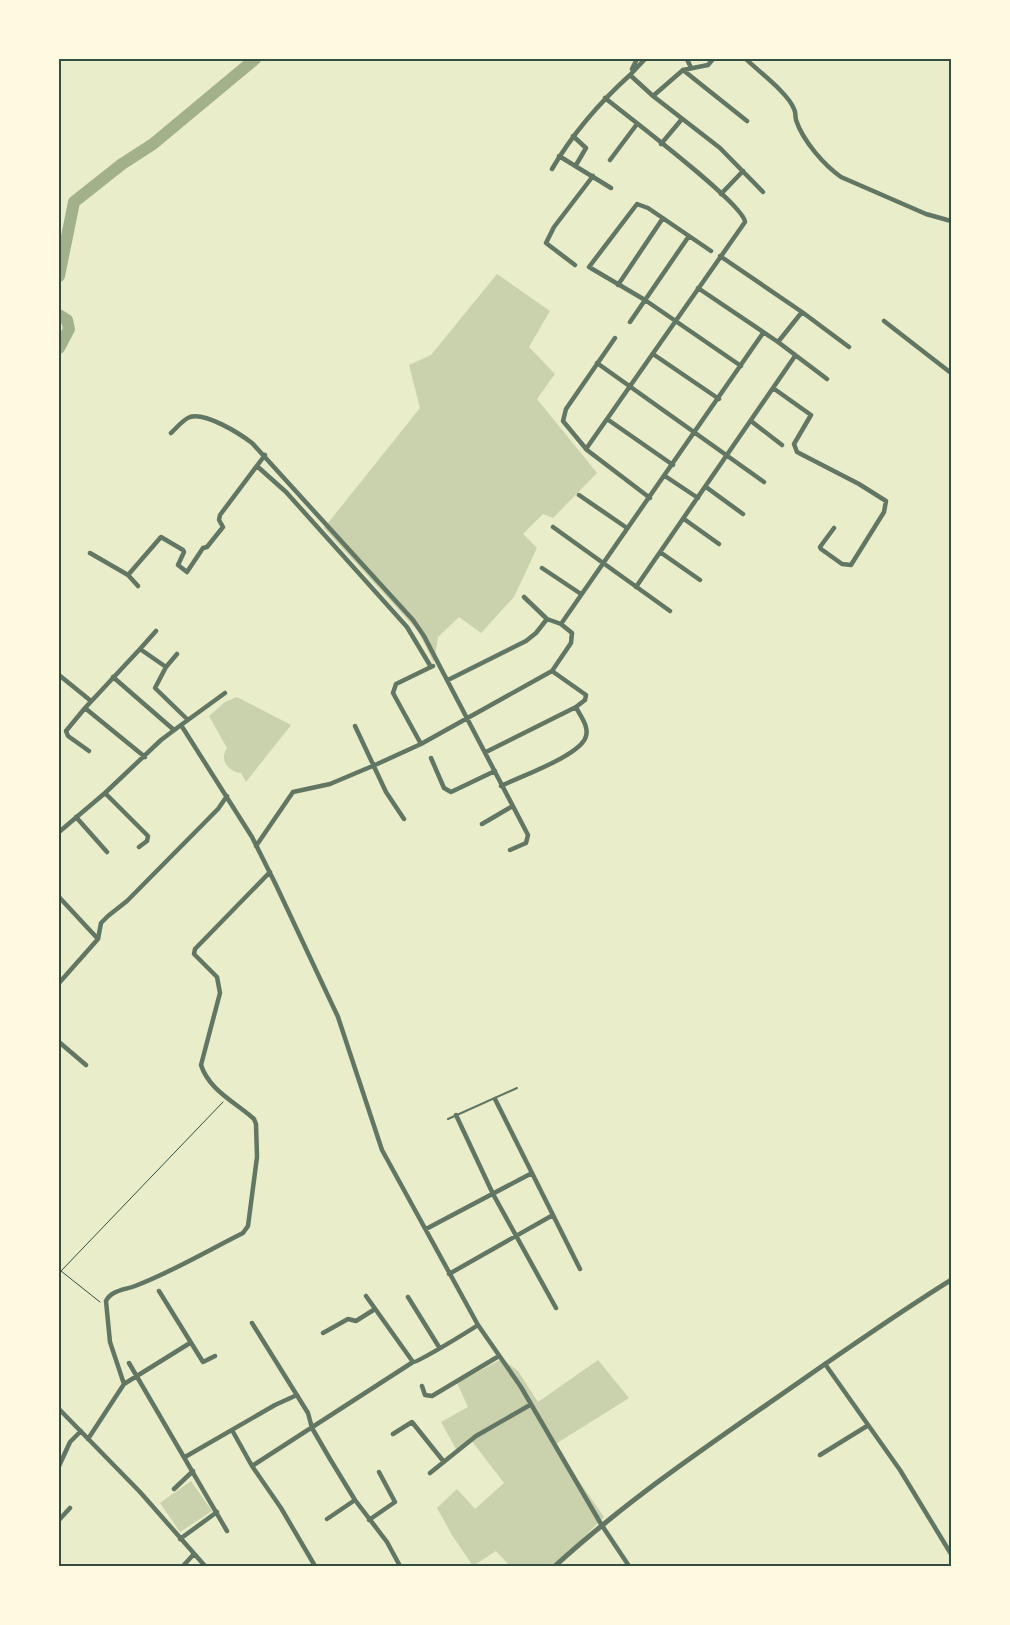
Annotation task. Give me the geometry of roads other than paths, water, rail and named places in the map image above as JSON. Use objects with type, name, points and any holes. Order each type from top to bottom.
[{"type":"street","points":[[630,74],[637,59]]},
{"type":"street","points":[[552,169],[573,136],[604,98],[644,59]]},
{"type":"street","points":[[687,59],[691,68]]},
{"type":"street","points":[[653,96],[684,70],[708,65],[713,59]]},
{"type":"street","points":[[746,59],[781,92],[794,108],[802,133],[832,170],[850,181],[926,214],[951,221]]},
{"type":"street","points":[[684,70],[747,120]]},
{"type":"street","points":[[630,74],[653,96],[720,148],[763,192]]},
{"type":"street","points":[[586,449],[745,222],[742,214],[722,194],[604,98]]},
{"type":"street","points":[[661,144],[682,119]]},
{"type":"street","points":[[610,160],[637,124]]},
{"type":"street","points":[[573,136],[586,148],[576,165]]},
{"type":"street","points":[[560,156],[611,188]]},
{"type":"street","points":[[722,194],[742,171]]},
{"type":"street","points":[[575,265],[546,243],[554,228],[593,176]]},
{"type":"street","points":[[711,251],[663,218],[637,204],[589,266],[645,300],[742,366]]},
{"type":"street","points":[[618,285],[663,218]]},
{"type":"street","points":[[630,322],[689,236]]},
{"type":"street","points":[[720,256],[802,312],[849,347]]},
{"type":"street","points":[[698,288],[778,342],[827,379]]},
{"type":"street","points":[[778,342],[802,312]]},
{"type":"street","points":[[884,321],[951,373]]},
{"type":"street","points":[[561,624],[764,333]]},
{"type":"street","points":[[615,338],[562,418],[586,449],[650,498]]},
{"type":"street","points":[[653,354],[718,399]]},
{"type":"street","points":[[636,587],[796,356]]},
{"type":"street","points":[[597,363],[764,482]]},
{"type":"street","points":[[773,388],[811,415],[794,444],[797,452],[860,484],[886,502],[884,512],[851,565],[842,564],[820,547],[834,528]]},
{"type":"street","points":[[172,433],[190,418],[202,416],[244,437],[265,455],[413,620],[448,680],[486,752],[528,839],[526,842],[510,850]]},
{"type":"street","points":[[607,419],[673,465]]},
{"type":"street","points":[[751,421],[782,445]]},
{"type":"street","points":[[128,575],[161,537],[183,550],[178,564],[188,572],[203,548],[207,548],[221,532],[223,527],[218,520],[220,515],[258,467],[265,455]]},
{"type":"street","points":[[258,467],[286,492],[407,627],[431,667]]},
{"type":"street","points":[[666,476],[698,498]]},
{"type":"street","points":[[706,487],[743,514]]},
{"type":"street","points":[[579,495],[627,528]]},
{"type":"street","points":[[684,519],[719,544]]},
{"type":"street","points":[[553,527],[670,611]]},
{"type":"street","points":[[660,552],[700,580]]},
{"type":"street","points":[[90,553],[128,575],[138,586]]},
{"type":"street","points":[[542,568],[581,594]]},
{"type":"street","points":[[256,846],[293,792],[330,784],[421,744],[552,671],[572,644],[572,633],[561,624],[547,619],[524,597]]},
{"type":"street","points":[[448,680],[526,641],[536,633],[547,619]]},
{"type":"street","points":[[89,751],[68,736],[66,731],[156,631]]},
{"type":"street","points":[[140,649],[166,667]]},
{"type":"street","points":[[177,654],[166,667],[155,688],[157,693],[188,720]]},
{"type":"street","points":[[421,744],[393,693],[393,688],[396,684],[439,664]]},
{"type":"street","points":[[486,752],[576,708],[585,700],[586,695],[552,671]]},
{"type":"street","points":[[59,675],[91,702]]},
{"type":"street","points":[[113,677],[174,730]]},
{"type":"street","points":[[59,832],[145,757],[161,740],[225,693]]},
{"type":"street","points":[[85,708],[145,757]]},
{"type":"street","points":[[501,786],[580,748],[587,734],[576,708]]},
{"type":"street","points":[[181,725],[227,796],[270,872],[338,1017],[382,1150],[478,1325],[521,1387],[601,1524],[629,1566]]},
{"type":"street","points":[[355,726],[375,765],[386,792],[404,819]]},
{"type":"street","points":[[430,758],[442,784],[452,792],[495,771]]},
{"type":"street","points":[[105,793],[148,836],[147,841],[139,847]]},
{"type":"street","points":[[59,983],[98,939],[101,923],[127,901],[218,809],[227,796]]},
{"type":"street","points":[[482,824],[511,807]]},
{"type":"street","points":[[76,817],[107,852]]},
{"type":"street","points":[[124,1384],[110,1342],[107,1298],[112,1293],[136,1286],[243,1233],[248,1226],[257,1157],[256,1124],[254,1119],[227,1098],[204,1076],[201,1065],[220,993],[217,977],[204,963],[196,958],[195,949],[270,872]]},
{"type":"street","points":[[59,897],[98,939]]},
{"type":"street","points":[[59,1042],[86,1065]]},
{"type":"street","points":[[495,1099],[580,1269]]},
{"type":"street","points":[[456,1115],[493,1194],[556,1308]]},
{"type":"street","points":[[426,1229],[532,1173]]},
{"type":"street","points":[[449,1274],[553,1215]]},
{"type":"street","points":[[555,1566],[601,1524],[691,1457],[887,1320],[951,1280]]},
{"type":"street","points":[[159,1291],[203,1362],[215,1356]]},
{"type":"street","points":[[366,1296],[413,1362]]},
{"type":"street","points":[[408,1297],[439,1347]]},
{"type":"street","points":[[323,1333],[350,1318],[356,1321],[375,1308]]},
{"type":"street","points":[[252,1323],[308,1413],[312,1428],[355,1500],[387,1542],[400,1566]]},
{"type":"street","points":[[252,1466],[413,1362],[418,1362],[439,1347],[478,1325]]},
{"type":"street","points":[[88,1439],[124,1384],[190,1343]]},
{"type":"street","points":[[422,1386],[425,1395],[432,1396],[499,1356]]},
{"type":"street","points":[[128,1363],[137,1375],[228,1531]]},
{"type":"street","points":[[824,1364],[900,1470],[951,1554]]},
{"type":"street","points":[[185,1457],[275,1404],[297,1395]]},
{"type":"street","points":[[430,1473],[476,1436],[530,1405]]},
{"type":"street","points":[[59,1409],[140,1492],[193,1555],[205,1566]]},
{"type":"street","points":[[393,1434],[412,1422],[444,1462]]},
{"type":"street","points":[[820,1455],[867,1426]]},
{"type":"street","points":[[232,1430],[252,1466],[281,1508],[315,1566]]},
{"type":"street","points":[[59,1466],[70,1442],[81,1431]]},
{"type":"street","points":[[59,1451],[64,1455]]},
{"type":"street","points":[[174,1489],[193,1471]]},
{"type":"street","points":[[369,1520],[395,1502],[379,1472]]},
{"type":"street","points":[[327,1519],[355,1500]]},
{"type":"street","points":[[59,1520],[70,1508]]},
{"type":"street","points":[[180,1539],[217,1512]]},
{"type":"street","points":[[183,1566],[193,1555]]},
{"type":"lane","points":[[448,1119],[517,1088]]},
{"type":"waterway","points":[[59,276],[74,202],[122,164],[153,144],[255,59]]},
{"type":"waterway","points":[[59,315],[67,320],[69,329],[59,348]]}]
